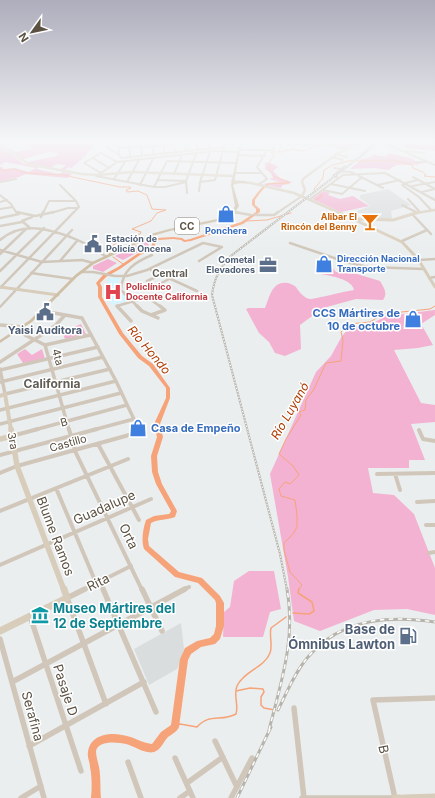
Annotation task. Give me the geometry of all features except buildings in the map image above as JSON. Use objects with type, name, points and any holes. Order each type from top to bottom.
[{"type":"main road","points":[[233,177],[232,183],[236,206],[233,212]]},
{"type":"main road","points":[[237,177],[246,182]]},
{"type":"main road","points":[[232,183],[246,182]]},
{"type":"main road","name":"CC","points":[[0,342],[24,327],[43,311],[73,279],[91,265],[160,232],[218,220],[233,212]]},
{"type":"street","points":[[101,177],[154,187],[165,187],[186,182]]},
{"type":"street","points":[[127,182],[129,177]]},
{"type":"street","points":[[140,185],[144,177]]},
{"type":"street","points":[[154,187],[158,177]]},
{"type":"street","points":[[187,177],[187,193]]},
{"type":"street","points":[[199,191],[202,177]]},
{"type":"street","points":[[200,182],[215,180],[216,177]]},
{"type":"street","points":[[260,185],[267,179],[266,177]]},
{"type":"street","points":[[255,215],[274,215],[302,196],[305,190],[302,182],[305,177]]},
{"type":"street","points":[[395,177],[435,199]]},
{"type":"street","points":[[413,177],[435,189]]},
{"type":"street","points":[[310,199],[339,178]]},
{"type":"street","points":[[323,190],[342,194],[361,178],[383,188]]},
{"type":"street","points":[[0,182],[16,179]]},
{"type":"street","points":[[157,180],[186,182]]},
{"type":"street","points":[[378,185],[401,180]]},
{"type":"street","points":[[419,180],[402,185],[431,210]]},
{"type":"street","points":[[246,182],[270,186],[310,199],[402,241],[410,248],[419,260],[435,287]]},
{"type":"street","points":[[412,186],[435,182]]},
{"type":"street","points":[[331,184],[365,191]]},
{"type":"street","points":[[0,287],[29,259],[77,208],[79,204],[60,185]]},
{"type":"street","points":[[410,191],[435,189]]},
{"type":"street","points":[[416,196],[427,194]]},
{"type":"street","points":[[0,195],[13,207],[16,212],[33,217],[41,217],[64,210],[77,208]]},
{"type":"street","points":[[408,199],[418,211]]},
{"type":"street","points":[[0,202],[6,200]]},
{"type":"street","points":[[41,217],[50,201],[76,201]]},
{"type":"street","points":[[402,205],[418,211]]},
{"type":"street","points":[[0,209],[13,207]]},
{"type":"street","points":[[355,219],[399,219],[418,211],[435,210]]},
{"type":"street","points":[[233,212],[251,215]]},
{"type":"street","points":[[0,218],[20,214]]},
{"type":"street","points":[[412,214],[431,234]]},
{"type":"street","points":[[0,226],[33,217]]},
{"type":"street","points":[[22,221],[28,228]]},
{"type":"street","points":[[0,254],[2,250],[28,228]]},
{"type":"street","points":[[0,240],[8,234],[28,228],[44,228],[98,249],[107,257]]},
{"type":"street","points":[[0,271],[44,228]]},
{"type":"street","points":[[0,307],[72,230]]},
{"type":"street","points":[[402,241],[427,230]]},
{"type":"street","points":[[60,262],[77,241]]},
{"type":"street","points":[[81,272],[94,271],[109,275],[123,276],[151,270],[203,243],[222,247],[199,261]]},
{"type":"street","points":[[290,243],[346,262],[368,267],[424,268]]},
{"type":"street","points":[[2,250],[42,262],[82,260],[91,265],[94,271]]},
{"type":"street","points":[[152,255],[131,265],[123,276],[121,290],[142,311],[158,318]]},
{"type":"street","points":[[419,260],[435,258]]},
{"type":"street","points":[[151,270],[197,291]]},
{"type":"street","points":[[32,273],[73,279]]},
{"type":"street","points":[[160,274],[147,281],[156,286],[169,279]]},
{"type":"street","points":[[429,278],[435,277]]},
{"type":"street","points":[[0,287],[58,295]]},
{"type":"street","points":[[131,321],[117,307],[147,297],[165,310],[151,315]]},
{"type":"street","points":[[0,455],[134,419],[104,357],[90,335],[82,318],[43,311]]},
{"type":"street","points":[[0,362],[55,326],[65,315]]},
{"type":"street","points":[[0,325],[24,327]]},
{"type":"street","name":"4ta","points":[[17,331],[46,345],[75,451]]},
{"type":"street","points":[[46,345],[90,335]]},
{"type":"street","points":[[0,369],[98,347]]},
{"type":"street","points":[[1,381],[104,357]]},
{"type":"street","name":"3ra","points":[[0,369],[2,395],[7,409],[17,466]]},
{"type":"street","points":[[2,395],[110,369]]},
{"type":"street","points":[[0,410],[116,381]]},
{"type":"street","points":[[0,424],[121,393]]},
{"type":"street","name":"B","points":[[0,439],[127,405]]},
{"type":"street","name":"Castillo","points":[[0,473],[17,466],[140,432],[134,419]]},
{"type":"street","points":[[419,430],[423,439],[435,441]]},
{"type":"street","points":[[98,444],[139,520]]},
{"type":"street","name":"Orta","points":[[75,451],[152,607],[162,631]]},
{"type":"street","points":[[0,511],[128,459]]},
{"type":"street","name":"Blume Ramos","points":[[17,466],[106,704]]},
{"type":"street","points":[[377,474],[435,473]]},
{"type":"street","points":[[395,474],[400,490]]},
{"type":"street","points":[[56,488],[98,582],[120,625],[156,712]]},
{"type":"street","name":"Guadalupe","points":[[0,565],[151,499]]},
{"type":"street","points":[[417,502],[435,501]]},
{"type":"street","points":[[426,525],[435,524]]},
{"type":"street","points":[[429,553],[435,552]]},
{"type":"street","name":"Rita","points":[[0,631],[131,566]]},
{"type":"street","points":[[12,682],[189,587]]},
{"type":"street","name":"Pasaje D","points":[[30,616],[81,771]]},
{"type":"street","name":"Serafina","points":[[0,639],[44,798]]},
{"type":"street","points":[[30,746],[144,682]]},
{"type":"street","name":"B","points":[[395,798],[373,700],[435,698]]},
{"type":"street","points":[[294,708],[303,798],[400,798]]},
{"type":"street","points":[[215,741],[237,787]]},
{"type":"street","points":[[187,783],[223,757]]},
{"type":"street","points":[[175,758],[193,798]]},
{"type":"street","points":[[231,798],[252,758]]},
{"type":"street","points":[[128,762],[141,798]]},
{"type":"street","points":[[21,798],[41,786]]},
{"type":"street","points":[[180,798],[190,791]]},
{"type":"street","points":[[404,798],[435,797]]},
{"type":"shaded area","points":[[0,177],[18,177],[0,181]]},
{"type":"shaded area","points":[[279,177],[292,182],[282,185],[281,188],[262,184],[280,182],[269,179]]},
{"type":"shaded area","points":[[388,189],[411,205],[391,211],[391,219],[369,219],[355,212],[370,206],[360,198],[360,195]]},
{"type":"shaded area","points":[[323,191],[330,193],[328,195],[340,199],[353,196],[369,206],[341,212],[312,199]]},
{"type":"shaded area","points":[[147,240],[149,246],[123,260],[115,256]]},
{"type":"shaded area","points":[[108,259],[117,263],[103,272],[93,269],[93,266]]},
{"type":"shaded area","points":[[329,266],[336,272],[357,274],[380,281],[385,293],[383,300],[356,299],[323,308],[300,325],[301,349],[285,356],[275,353],[269,342],[259,333],[246,309],[265,308],[272,290],[278,284],[283,283],[288,283],[296,287],[300,293],[310,299],[354,290],[349,283],[345,281],[321,274]]},
{"type":"shaded area","name":"Policlínico Docente California","points":[[108,278],[120,278],[117,288],[129,301],[112,305],[105,295]]},
{"type":"shaded area","points":[[435,310],[435,315],[421,324],[433,345],[394,350],[421,403],[435,405],[435,422],[411,424],[425,460],[409,460],[409,468],[368,468],[373,493],[394,495],[414,514],[435,568],[435,615],[407,609],[374,610],[320,631],[294,621],[270,474],[316,372],[331,356],[342,336],[351,326],[368,326],[386,316]]},
{"type":"shaded area","points":[[81,324],[86,334],[65,339],[62,332]]},
{"type":"shaded area","points":[[25,349],[32,355],[42,349],[45,359],[23,363],[17,354]]},
{"type":"shaded area","points":[[249,571],[274,571],[281,609],[270,612],[263,637],[223,637],[224,612],[230,607],[234,581]]},
{"type":"shaded area","points":[[181,623],[184,649],[177,669],[149,685],[134,649]]},
{"type":"waterway","points":[[74,177],[120,187],[130,187],[131,188],[126,190],[127,192],[138,191],[147,195],[152,209],[166,210],[157,213],[151,221],[132,229],[141,232],[140,234],[116,243],[106,251],[110,254]]},
{"type":"waterway","name":"Río Hondo","points":[[276,177],[288,182]]},
{"type":"waterway","points":[[315,191],[314,189],[323,177]]},
{"type":"waterway","name":"Río Hondo","points":[[266,185],[283,184],[288,182]]},
{"type":"waterway","name":"Río Hondo","points":[[96,798],[95,768],[92,756],[94,746],[106,738],[118,738],[128,740],[143,747],[154,748],[164,735],[175,727],[184,659],[188,651],[200,644],[212,641],[217,636],[220,626],[220,603],[218,598],[200,580],[177,575],[146,547],[145,539],[148,522],[154,519],[173,515],[174,511],[159,484],[155,472],[154,456],[160,437],[157,424],[168,398],[168,388],[151,365],[140,357],[121,334],[100,297],[100,287],[98,283],[105,276],[152,248],[155,241],[158,239],[173,238],[182,239],[184,241],[191,240],[242,223],[258,212],[253,200],[265,186]]},
{"type":"waterway","points":[[316,200],[322,196],[320,194]]},
{"type":"waterway","points":[[246,221],[267,220],[291,213]]},
{"type":"waterway","points":[[113,257],[123,264]]},
{"type":"waterway","name":"Río Luyanó","points":[[298,590],[302,585],[290,572],[284,550],[284,543],[293,534],[297,527],[295,500],[281,496],[279,489],[285,482],[290,484],[299,475],[293,466],[279,454],[286,439],[301,415],[299,412],[305,410],[306,400],[314,389],[326,363],[341,361],[343,340],[341,332],[349,324],[370,322],[383,314],[430,309],[435,306]]},
{"type":"waterway","name":"Río Luyanó","points":[[293,613],[309,614],[314,611],[312,602],[298,593],[299,589]]},
{"type":"waterway","name":"Río Luyanó","points":[[236,691],[240,681],[267,658],[271,650],[271,628],[286,617]]},
{"type":"waterway","points":[[236,691],[250,688],[263,689],[264,692],[261,697],[261,705],[264,708],[275,710]]},
{"type":"waterway","name":"Río Luyanó","points":[[175,727],[180,724],[197,727],[206,720],[236,714],[236,691]]},
{"type":"railway","points":[[287,590],[280,554],[212,295],[214,283],[218,273],[232,255],[333,177]]},
{"type":"railway","points":[[269,730],[286,660],[290,625],[287,589]]},
{"type":"railway","points":[[278,710],[303,663],[321,644],[335,634],[366,622],[400,619],[435,622]]},
{"type":"railway","points":[[237,798],[271,727]]},
{"type":"place","name":"Ponchera","points":[[226,214]]},
{"type":"place","name":"Alibar El Rincón del Benny","points":[[370,222]]},
{"type":"place","name":"Estación de Policía Oncena","points":[[93,244]]},
{"type":"place","name":"Dirección Nacional Transporte","points":[[324,264]]},
{"type":"place","name":"Cometal Elevadores","points":[[268,265]]},
{"type":"place","name":"Policlínico Docente California","points":[[113,292]]},
{"type":"place","name":"Yaisi Auditora","points":[[45,312]]},
{"type":"place","name":"CCS Mártires de 10 de octubre","points":[[413,319]]},
{"type":"place","name":"Casa de Empeño","points":[[138,428]]},
{"type":"place","name":"Museo Mártires del 12 de Septiembre","points":[[40,615]]},
{"type":"place","name":"Base de Ómnibus Lawton","points":[[408,636]]},
{"type":"district","name":"Central","points":[[170,273]]},
{"type":"district","name":"California","points":[[52,384]]}]
